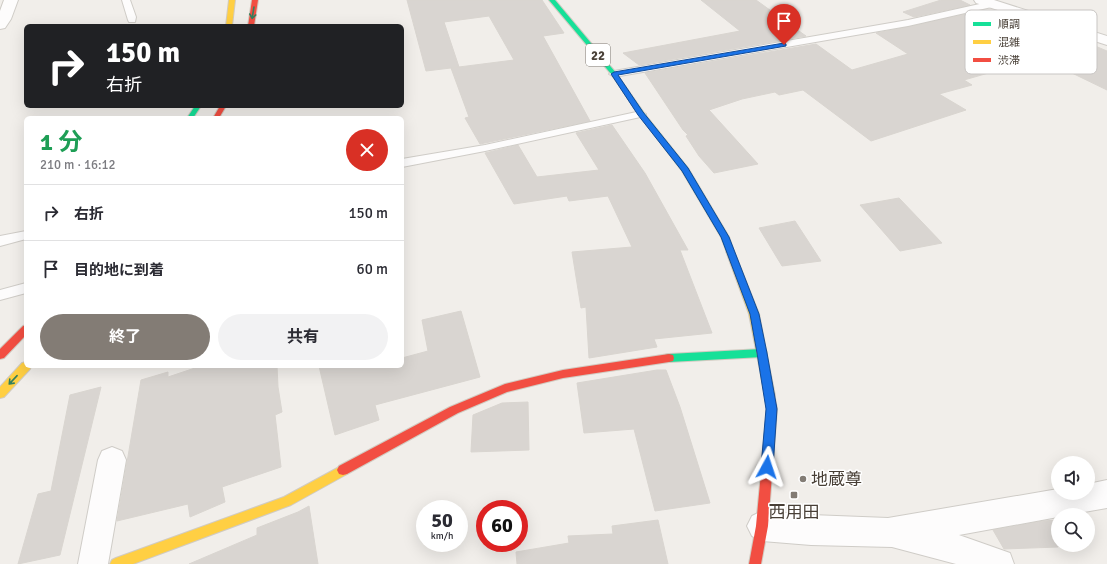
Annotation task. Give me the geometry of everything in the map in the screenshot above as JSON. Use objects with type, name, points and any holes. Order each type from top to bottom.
[{"type":"main road","points":[[229,24],[232,0]]},
{"type":"main road","points":[[251,24],[255,0]]},
{"type":"main road","name":"22","points":[[552,0],[614,74],[640,114],[685,170],[725,237],[754,314],[772,409],[762,526],[755,564]]},
{"type":"main road","points":[[0,355],[24,331]]},
{"type":"main road","points":[[116,564],[287,500],[454,410],[505,388],[563,374],[657,359],[762,353]]},
{"type":"main road","points":[[0,394],[24,368]]},
{"type":"street","points":[[0,24],[4,19],[11,0]]},
{"type":"street","points":[[987,2],[1012,10]]},
{"type":"street","points":[[1097,38],[1107,41]]},
{"type":"street","points":[[93,564],[112,460]]},
{"type":"street","points":[[888,533],[1107,494]]},
{"type":"street","points":[[762,526],[811,530],[888,533],[957,549],[999,564]]},
{"type":"lane","points":[[126,0],[126,3],[132,13],[132,20]]},
{"type":"lane","points":[[614,74],[908,24],[987,2]]},
{"type":"lane","points":[[404,163],[485,148],[640,114]]},
{"type":"lane","points":[[0,242],[24,236]]},
{"type":"lane","points":[[0,295],[24,289]]},
{"type":"building","points":[[407,0],[542,0],[564,33],[543,36],[590,121],[480,144],[465,118],[469,117],[451,68],[456,67],[426,71]],"holes":[[[489,16],[514,60],[459,67],[444,22]]]},
{"type":"building","points":[[701,0],[756,0],[806,36],[639,65],[623,53],[740,31]]},
{"type":"building","points":[[941,0],[960,0],[970,5],[914,17],[903,12]]},
{"type":"building","points":[[965,14],[965,74],[985,74],[964,80],[972,85],[939,94],[966,110],[871,141],[803,90],[779,95],[775,92],[742,99],[709,110],[758,164],[714,173],[699,156],[686,136],[688,135],[683,130],[645,73],[816,44],[852,70],[908,54],[876,33]]},
{"type":"building","points":[[1097,47],[1107,51],[1107,90],[1074,74],[1097,74]]},
{"type":"building","points":[[612,125],[645,173],[688,250],[680,250],[712,333],[654,339],[657,347],[589,358],[586,307],[581,308],[572,252],[632,247],[608,196],[569,201],[567,196],[514,204],[485,153],[518,145],[537,177],[599,170],[576,133]]},
{"type":"building","points":[[899,198],[942,243],[900,251],[860,205]]},
{"type":"building","points":[[795,221],[821,261],[782,266],[759,228]]},
{"type":"building","points":[[461,311],[480,377],[375,405],[379,420],[335,435],[319,368],[404,368],[404,357],[428,351],[422,320]]},
{"type":"building","points":[[195,368],[277,368],[278,387],[282,412],[275,415],[281,467],[222,487],[225,502],[190,517],[188,504],[117,521],[141,380],[168,372],[168,377]]},
{"type":"building","points":[[657,370],[666,370],[680,407],[710,503],[655,511],[634,429],[584,433],[577,383]]},
{"type":"building","points":[[101,387],[60,555],[18,564],[38,494],[51,491],[70,395]]},
{"type":"building","points":[[528,402],[529,450],[471,452],[473,415],[502,403]]},
{"type":"building","points":[[309,506],[318,564],[189,564],[257,535],[257,528],[298,512]]},
{"type":"building","points":[[658,520],[668,564],[517,564],[516,552],[528,552],[528,550],[569,543],[568,536],[613,534],[612,526]]},
{"type":"building","points":[[1051,520],[1051,547],[1004,549],[993,530]]},
{"type":"traffic: fast","points":[[552,0],[614,74],[641,114],[685,170],[725,237],[730,251]]},
{"type":"traffic: fast","points":[[191,116],[197,108]]},
{"type":"traffic: fast","points":[[669,358],[762,353]]},
{"type":"traffic: slow","points":[[229,24],[232,0]]},
{"type":"traffic: slow","points":[[730,251],[754,314],[770,396]]},
{"type":"traffic: slow","points":[[0,394],[24,368]]},
{"type":"traffic: slow","points":[[116,564],[287,501],[343,470]]},
{"type":"traffic: jam","points":[[251,24],[255,0]]},
{"type":"traffic: jam","points":[[217,116],[222,108]]},
{"type":"traffic: jam","points":[[0,355],[24,331]]},
{"type":"traffic: jam","points":[[343,470],[454,410],[505,388],[563,374],[669,358]]},
{"type":"traffic: jam","points":[[755,564],[762,526],[772,409],[770,396]]},
{"type":"place","name":"地蔵尊","points":[[803,479]]},
{"type":"place","name":"西用田","points":[[794,495]]},
{"type":"route","points":[[767,467],[772,409],[762,353],[754,314],[725,237],[685,170],[640,114],[614,74],[784,45]]}]
